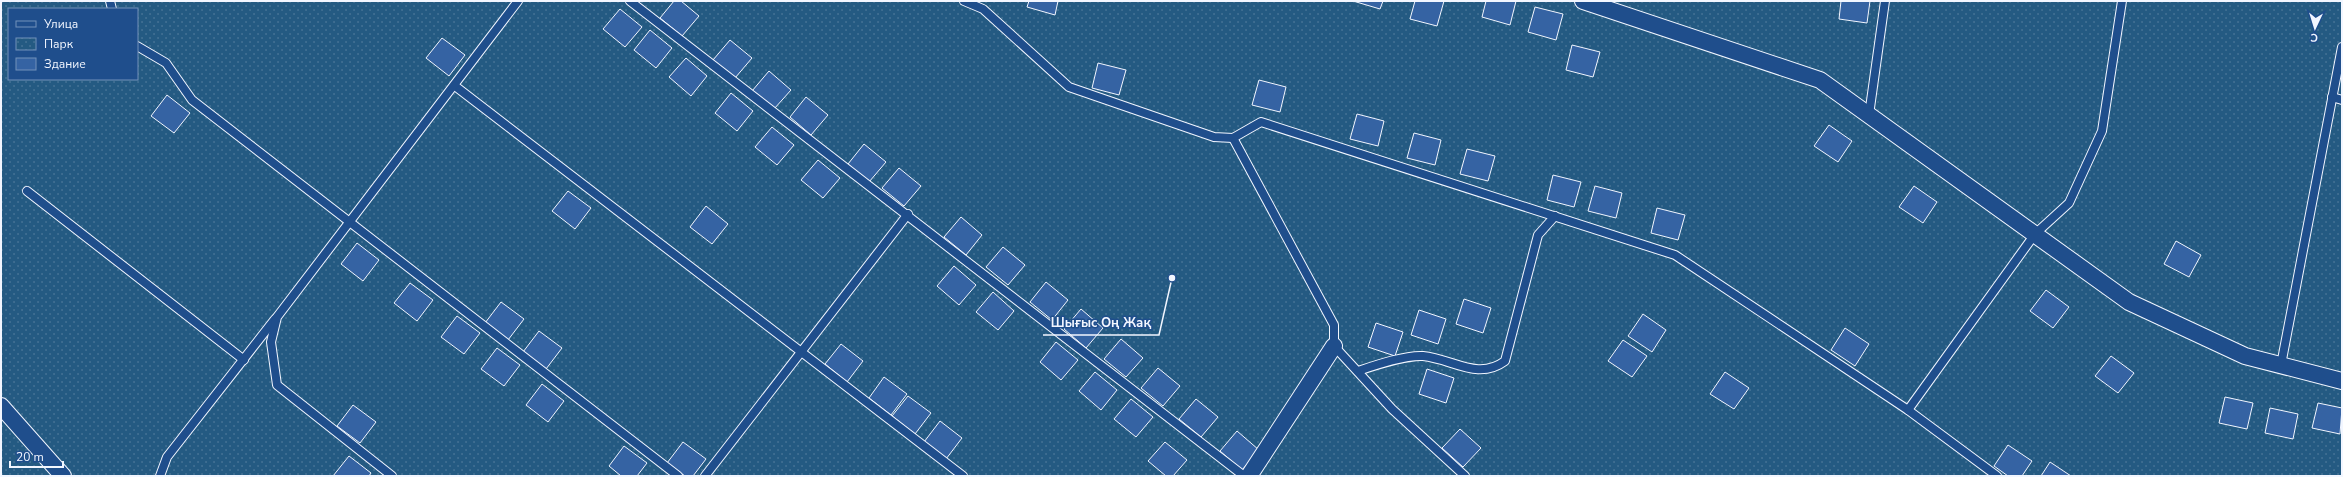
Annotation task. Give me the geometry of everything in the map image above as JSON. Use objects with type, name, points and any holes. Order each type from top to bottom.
[{"type":"street","points":[[1583,1],[1820,80],[2129,302],[2245,356],[2342,381]]},
{"type":"street","points":[[1248,476],[1334,346]]},
{"type":"street","points":[[1,406],[63,476]]},
{"type":"lane","points":[[160,476],[167,457],[350,224],[518,1]]},
{"type":"lane","points":[[630,1],[908,214],[1244,476]]},
{"type":"lane","points":[[964,1],[983,9],[1069,87],[1214,137],[1233,138],[1261,122],[1675,255],[1908,410],[1997,476]]},
{"type":"lane","points":[[1869,115],[1885,1]]},
{"type":"lane","points":[[1908,410],[2035,234],[2069,203],[2102,132],[2122,1]]},
{"type":"lane","points":[[138,47],[166,63],[192,100],[350,224],[678,476]]},
{"type":"lane","points":[[2281,365],[2342,47]]},
{"type":"lane","points":[[455,86],[963,476]]},
{"type":"lane","points":[[2332,98],[2342,100]]},
{"type":"lane","points":[[1233,138],[1334,325],[1334,346],[1392,409],[1465,476]]},
{"type":"lane","points":[[27,191],[244,360]]},
{"type":"lane","points":[[705,476],[908,214]]},
{"type":"lane","points":[[1358,371],[1376,365],[1423,356],[1482,370],[1495,368],[1505,361],[1538,235],[1556,216]]},
{"type":"lane","points":[[277,317],[271,342],[277,385],[392,476]]},
{"type":"green space","points":[[1,1],[2342,1],[2342,476],[1,476]]},
{"type":"building","points":[[674,1],[681,1],[699,16],[682,36],[660,18]]},
{"type":"building","points":[[1029,1],[1058,1],[1055,15],[1027,7]]},
{"type":"building","points":[[1353,1],[1383,1],[1380,9]]},
{"type":"building","points":[[1415,1],[1444,1],[1437,26],[1410,19]]},
{"type":"building","points":[[1486,1],[1516,1],[1510,25],[1482,17]]},
{"type":"building","points":[[1841,1],[1870,1],[1867,23],[1839,19]]},
{"type":"building","points":[[1535,7],[1563,14],[1556,40],[1528,32]]},
{"type":"building","points":[[620,9],[642,27],[625,47],[603,29]]},
{"type":"building","points":[[650,30],[672,48],[656,68],[634,50]]},
{"type":"building","points":[[442,38],[465,55],[449,76],[426,58]]},
{"type":"building","points":[[730,40],[752,58],[735,78],[713,60]]},
{"type":"building","points":[[1572,45],[1600,52],[1593,77],[1566,70]]},
{"type":"building","points":[[686,58],[707,76],[691,96],[669,77]]},
{"type":"building","points":[[1098,63],[1126,70],[1119,95],[1092,88]]},
{"type":"building","points":[[769,71],[791,90],[774,109],[752,91]]},
{"type":"building","points":[[1259,80],[1286,87],[1280,112],[1252,105]]},
{"type":"building","points":[[731,93],[753,111],[737,131],[715,113]]},
{"type":"building","points":[[167,95],[190,113],[174,133],[151,116]]},
{"type":"building","points":[[806,97],[828,115],[811,135],[790,117]]},
{"type":"building","points":[[1357,114],[1384,121],[1378,146],[1350,139]]},
{"type":"building","points":[[1829,125],[1852,141],[1838,162],[1814,146]]},
{"type":"building","points":[[772,127],[794,145],[777,165],[755,147]]},
{"type":"building","points":[[1414,133],[1441,140],[1435,165],[1407,158]]},
{"type":"building","points":[[864,144],[886,162],[869,182],[848,164]]},
{"type":"building","points":[[1467,149],[1495,156],[1488,181],[1460,174]]},
{"type":"building","points":[[818,160],[840,178],[823,198],[801,180]]},
{"type":"building","points":[[899,168],[921,186],[904,206],[882,188]]},
{"type":"building","points":[[1553,175],[1581,182],[1574,207],[1547,200]]},
{"type":"building","points":[[1595,186],[1622,193],[1616,218],[1588,211]]},
{"type":"building","points":[[1914,186],[1937,202],[1923,223],[1899,207]]},
{"type":"building","points":[[568,191],[591,208],[575,229],[552,211]]},
{"type":"building","points":[[706,206],[728,224],[712,244],[690,227]]},
{"type":"building","points":[[1657,208],[1685,215],[1678,240],[1651,233]]},
{"type":"building","points":[[961,217],[982,235],[966,255],[944,237]]},
{"type":"building","points":[[2176,241],[2201,255],[2189,277],[2164,264]]},
{"type":"building","points":[[357,243],[379,260],[363,281],[341,264]]},
{"type":"building","points":[[1003,247],[1025,265],[1008,285],[986,267]]},
{"type":"building","points":[[954,266],[976,285],[959,305],[937,286]]},
{"type":"building","points":[[1046,282],[1068,300],[1052,320],[1030,302]]},
{"type":"building","points":[[410,283],[433,300],[417,321],[394,303]]},
{"type":"building","points":[[2046,290],[2069,307],[2053,328],[2030,311]]},
{"type":"building","points":[[993,292],[1014,311],[998,330],[976,312]]},
{"type":"building","points":[[1464,299],[1491,308],[1483,333],[1456,324]]},
{"type":"building","points":[[501,302],[524,319],[508,340],[485,323]]},
{"type":"building","points":[[1081,309],[1103,328],[1086,348],[1064,329]]},
{"type":"building","points":[[1419,310],[1446,319],[1438,344],[1411,335]]},
{"type":"building","points":[[1643,314],[1666,330],[1652,352],[1628,336]]},
{"type":"building","points":[[457,316],[480,333],[464,354],[441,337]]},
{"type":"building","points":[[1376,323],[1403,332],[1395,356],[1368,347]]},
{"type":"building","points":[[1845,328],[1869,344],[1855,366],[1831,350]]},
{"type":"building","points":[[539,331],[562,348],[546,369],[523,352]]},
{"type":"building","points":[[1121,339],[1143,358],[1126,377],[1104,359]]},
{"type":"building","points":[[1623,340],[1647,356],[1632,377],[1608,361]]},
{"type":"building","points":[[1056,342],[1078,360],[1061,380],[1040,362]]},
{"type":"building","points":[[841,344],[863,361],[847,382],[825,364]]},
{"type":"building","points":[[497,348],[520,365],[504,386],[481,369]]},
{"type":"building","points":[[2111,356],[2134,373],[2118,393],[2095,376]]},
{"type":"building","points":[[1158,368],[1180,386],[1163,406],[1141,388]]},
{"type":"building","points":[[1427,369],[1454,378],[1446,403],[1419,394]]},
{"type":"building","points":[[1095,372],[1117,390],[1101,410],[1079,391]]},
{"type":"building","points":[[1725,372],[1749,388],[1734,409],[1710,394]]},
{"type":"building","points":[[884,377],[907,394],[891,415],[869,398]]},
{"type":"building","points":[[542,384],[564,401],[548,422],[526,405]]},
{"type":"building","points":[[908,396],[931,413],[915,434],[892,416]]},
{"type":"building","points":[[2225,397],[2253,403],[2247,429],[2219,423]]},
{"type":"building","points":[[1131,399],[1153,417],[1136,437],[1114,419]]},
{"type":"building","points":[[1196,399],[1218,417],[1201,437],[1179,419]]},
{"type":"building","points":[[2318,403],[2342,408],[2340,434],[2312,428]]},
{"type":"building","points":[[353,405],[376,422],[360,443],[337,426]]},
{"type":"building","points":[[2270,408],[2298,414],[2293,439],[2265,433]]},
{"type":"building","points":[[940,421],[962,438],[946,459],[924,442]]},
{"type":"building","points":[[1460,429],[1481,448],[1463,467],[1442,448]]},
{"type":"building","points":[[1237,431],[1259,450],[1242,470],[1220,451]]},
{"type":"building","points":[[683,442],[706,459],[693,476],[685,476],[667,463]]},
{"type":"building","points":[[1165,442],[1187,460],[1173,476],[1166,476],[1148,461]]},
{"type":"building","points":[[2008,445],[2032,461],[2022,476],[2008,476],[1994,466]]},
{"type":"building","points":[[624,446],[647,463],[637,476],[621,476],[609,466]]},
{"type":"building","points":[[349,456],[371,473],[369,476],[333,476]]},
{"type":"building","points":[[2050,462],[2071,476],[2041,476]]},
{"type":"place","name":"Шығыс Оң Жақ","points":[[1172,278]]}]
